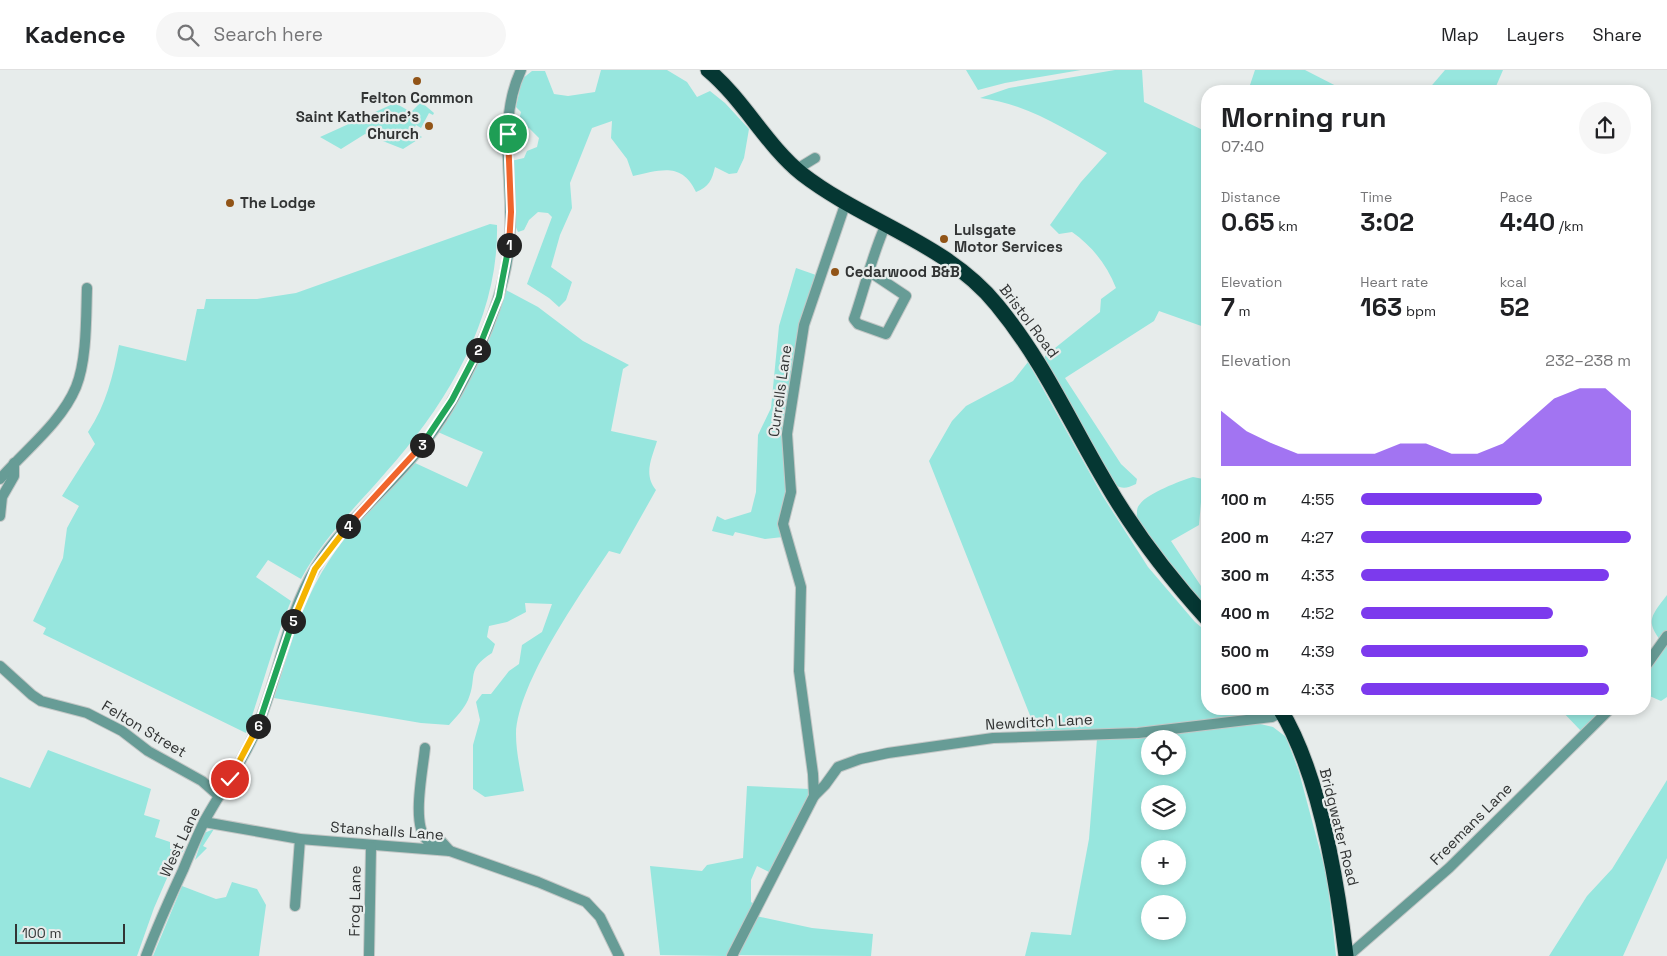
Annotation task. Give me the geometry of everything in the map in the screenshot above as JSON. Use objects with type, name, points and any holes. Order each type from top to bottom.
[{"type":"highway","name":"Bristol Road","points":[[708,70],[724,84],[798,169],[846,202],[953,264],[996,304],[1042,366],[1105,482],[1138,535],[1160,566],[1201,612]]},
{"type":"highway","name":"Bridgwater Road","points":[[1283,715],[1301,752],[1315,797],[1338,884],[1348,956]]},
{"type":"street","name":"West Lane","points":[[146,956],[204,822],[241,762],[257,728],[271,693],[304,591],[315,569],[357,515],[417,452],[432,432],[452,400],[490,323],[499,297],[509,252],[511,212],[508,157],[509,113],[511,98],[520,70]]},
{"type":"street","points":[[798,169],[815,158]]},
{"type":"street","name":"Currells Lane","points":[[814,796],[813,774],[799,671],[801,586],[783,524],[791,492],[787,434],[804,325],[846,202]]},
{"type":"street","points":[[870,272],[906,296],[886,334],[858,324],[854,319],[870,272],[873,254],[886,224]]},
{"type":"street","points":[[0,479],[50,425],[76,389],[81,370],[87,288]]},
{"type":"street","points":[[0,516],[1,499],[14,476],[14,463]]},
{"type":"street","points":[[1651,659],[1667,636]]},
{"type":"street","name":"Felton Street","points":[[0,666],[32,695],[52,705],[87,713],[122,731],[148,751],[202,781],[219,796]]},
{"type":"street","name":"Newditch Lane","points":[[732,956],[814,796],[838,767],[860,759],[888,753],[993,738],[1156,731],[1272,717],[1275,715]]},
{"type":"street","name":"Freemans Lane","points":[[1348,956],[1449,868],[1604,715]]},
{"type":"street","points":[[425,748],[419,814],[420,830],[427,840],[441,841],[448,846],[450,851]]},
{"type":"street","name":"Stanshalls Lane","points":[[204,822],[300,839],[371,847],[450,851],[557,889],[586,902],[600,917],[619,956]]},
{"type":"street","points":[[295,906],[300,839]]},
{"type":"street","name":"Frog Lane","points":[[370,956],[371,847]]},
{"type":"shaded area","points":[[601,70],[667,70],[687,82],[697,97],[710,91],[725,103],[749,129],[744,158],[737,173],[729,174],[715,167],[709,182],[704,188],[696,192],[684,176],[670,170],[633,176],[627,159],[611,138],[612,121],[592,128],[570,183],[572,208],[560,235],[551,267],[572,282],[566,300],[559,307],[527,284],[552,217],[548,213],[538,212],[529,220],[524,230],[518,232],[515,225],[516,207],[511,161],[524,158],[527,151],[537,147],[539,138],[529,128],[518,124],[521,112],[516,107],[522,79],[532,71],[545,71],[554,94],[568,96],[595,92]]},
{"type":"shaded area","points":[[966,70],[1081,70],[1005,83],[978,90]]},
{"type":"shaded area","points":[[1115,70],[1142,70],[1144,102],[1201,129],[1201,326],[1159,311],[1154,321],[1065,378],[1121,464],[1137,479],[1136,484],[1130,487],[1125,488],[1114,484],[1045,363],[1045,356],[1100,312],[1101,299],[1116,288],[1103,264],[1086,243],[1072,232],[1059,234],[1050,225],[1081,182],[1107,153],[1046,119],[1014,105],[980,98],[1009,88]]},
{"type":"shaded area","points":[[1255,70],[1305,70],[1334,85],[1250,85]]},
{"type":"shaded area","points":[[1445,70],[1503,70],[1497,85],[1432,85]]},
{"type":"shaded area","points":[[421,102],[434,113],[433,115],[429,113],[421,128],[416,125],[413,131],[422,137],[403,149],[365,134],[341,149],[320,137],[395,103],[411,112]]},
{"type":"shaded area","points":[[490,224],[497,225],[495,260],[489,293],[479,326],[465,358],[429,418],[408,446],[330,536],[301,579],[268,560],[256,577],[291,601],[246,733],[43,634],[46,628],[33,621],[63,558],[67,528],[79,506],[62,496],[95,444],[88,432],[100,411],[108,390],[119,345],[186,361],[197,309],[204,309],[206,299],[257,299],[296,293]]},
{"type":"shaded area","points":[[796,268],[816,275],[799,326],[794,365],[788,491],[783,537],[765,539],[735,532],[733,536],[712,531],[717,516],[725,520],[751,512],[756,492],[758,435],[771,408],[779,326]]},
{"type":"shaded area","points":[[506,290],[538,307],[583,341],[629,365],[623,369],[611,431],[657,441],[649,472],[652,484],[656,490],[620,554],[609,551],[567,615],[527,690],[519,713],[516,734],[524,791],[485,797],[473,789],[473,745],[480,720],[476,702],[482,694],[491,694],[509,671],[519,664],[522,645],[542,632],[552,604],[525,603],[526,612],[507,622],[489,626],[487,637],[495,644],[492,653],[478,664],[475,669],[468,700],[449,725],[421,723],[274,698],[299,622],[319,578],[342,542],[383,493],[413,462],[467,487],[483,452],[438,432],[488,343]]},
{"type":"shaded area","points":[[1028,362],[1102,495],[1148,567],[1201,627],[1201,715],[1255,715],[1166,727],[1037,733],[929,461],[952,421],[966,406],[1013,381]]},
{"type":"shaded area","points":[[1193,477],[1201,479],[1199,525],[1171,541],[1201,586],[1201,604],[1168,567],[1137,519],[1138,507],[1144,500],[1180,481]]},
{"type":"shaded area","points":[[1667,595],[1667,697],[1661,701],[1651,697],[1651,667],[1665,647],[1652,626],[1656,610]]},
{"type":"shaded area","points":[[1566,715],[1598,715],[1582,732]]},
{"type":"shaded area","points":[[1256,723],[1273,727],[1286,737],[1299,772],[1327,877],[1336,956],[1025,956],[1031,932],[1071,935],[1089,839],[1097,739],[1141,735],[1141,775],[1186,775],[1186,730]]},
{"type":"shaded area","points":[[48,750],[151,789],[144,815],[160,820],[155,837],[170,842],[170,849],[184,850],[174,862],[154,908],[137,956],[0,956],[0,777],[30,788]]},
{"type":"shaded area","points":[[1667,780],[1667,858],[1623,956],[1549,956],[1587,896],[1612,869]]},
{"type":"shaded area","points":[[747,786],[810,789],[809,796],[769,872],[757,866],[751,880],[751,902],[754,904],[726,956],[660,955],[650,866],[702,871],[707,865],[743,858]]},
{"type":"shaded area","points":[[214,829],[203,846],[207,848],[195,860],[204,833]]},
{"type":"shaded area","points":[[232,882],[257,889],[266,905],[259,956],[153,956],[182,886],[216,899],[226,897]]},
{"type":"shaded area","points":[[756,916],[812,928],[873,934],[871,956],[736,955]]},
{"type":"place","name":"Felton Common","points":[[417,81]]},
{"type":"place","name":"Saint Katherine's Church","points":[[429,126]]},
{"type":"place","name":"The Lodge","points":[[230,203]]},
{"type":"place","name":"Lulsgate Motor Services","points":[[944,239]]},
{"type":"place","name":"Cedarwood B&B","points":[[835,272]]},
{"type":"route","points":[[230,779],[241,762],[257,728],[271,693],[304,591],[315,569],[357,515],[417,452],[432,432],[480,348],[499,297],[509,252],[511,212],[508,134]]}]
